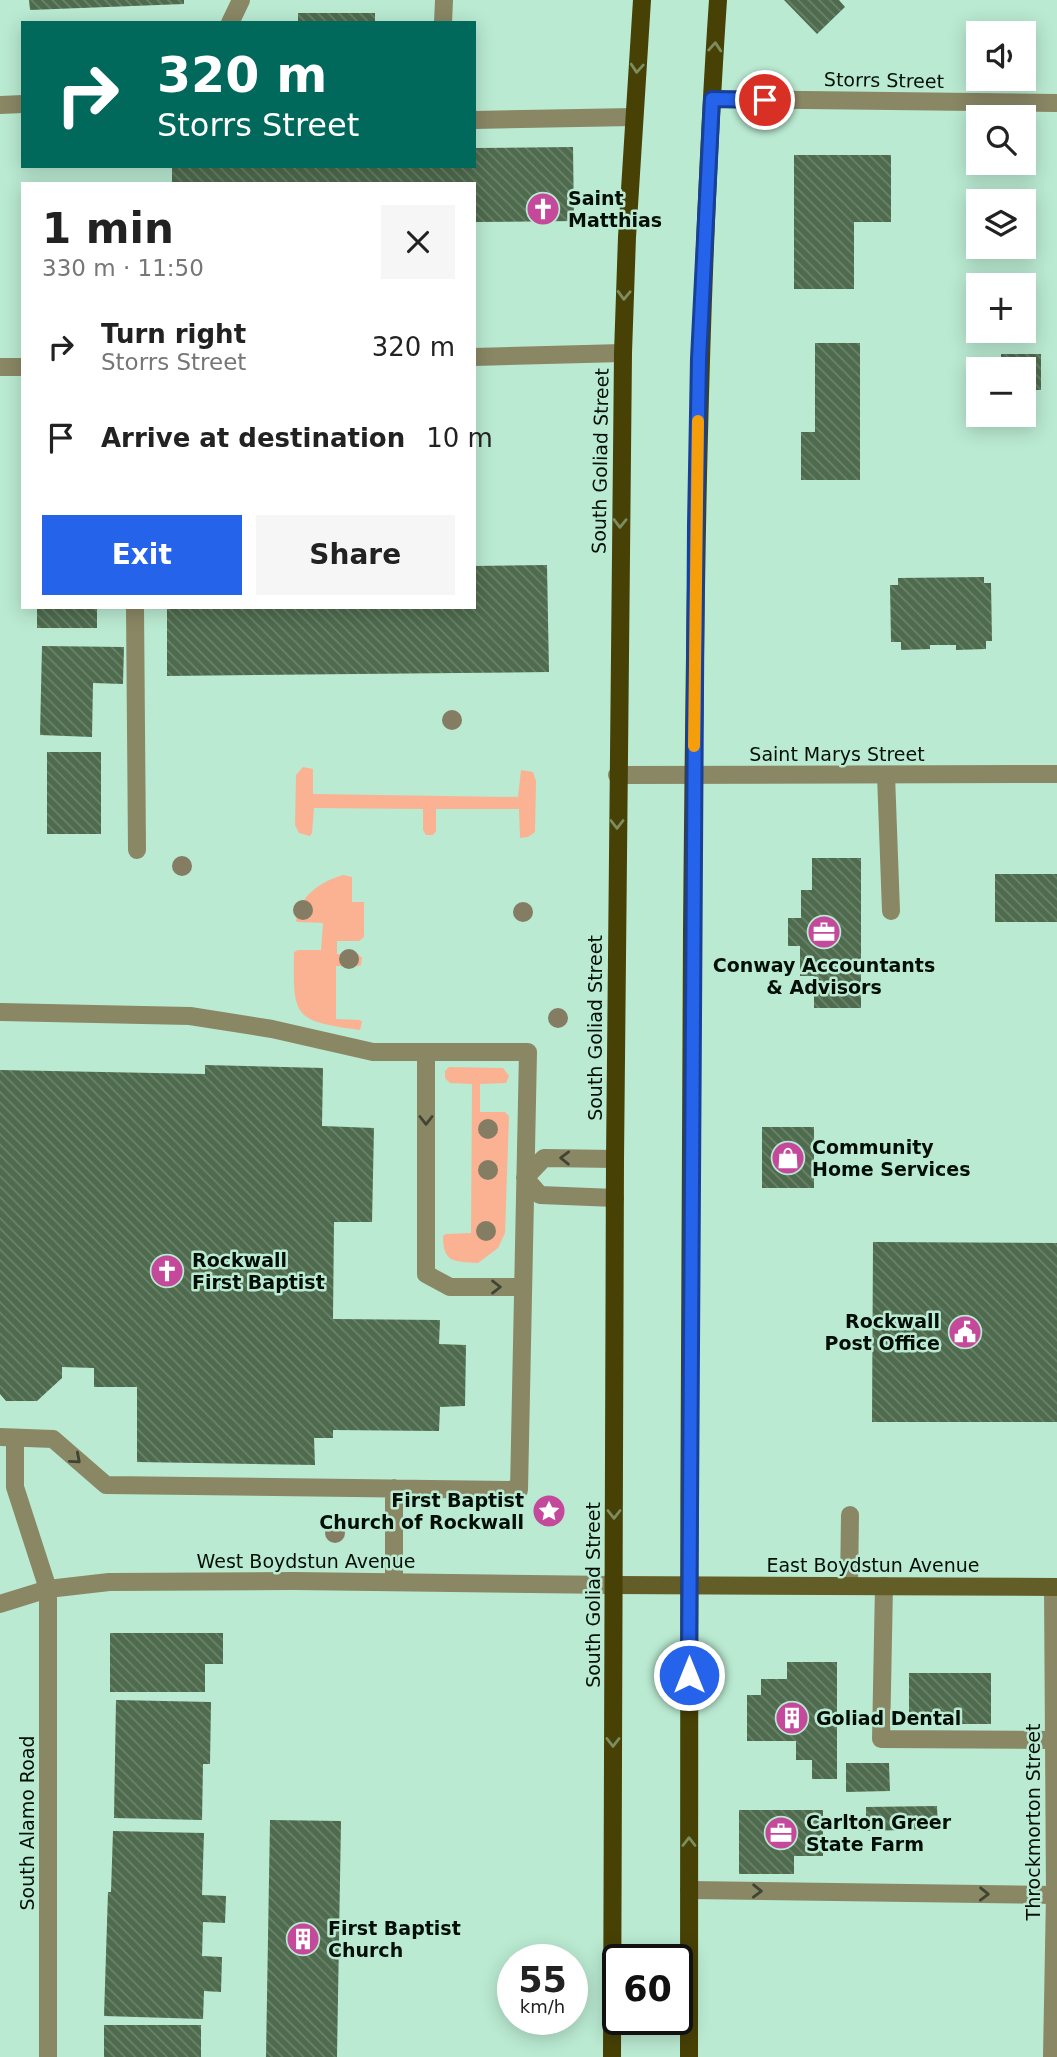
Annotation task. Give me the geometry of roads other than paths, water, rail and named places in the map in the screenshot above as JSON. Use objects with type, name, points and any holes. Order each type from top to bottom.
[{"type":"main road","name":"South Goliad Street","points":[[612,2057],[617,775],[622,353],[642,0]]},
{"type":"main road","points":[[689,2057],[693,776],[698,420],[718,0]]},
{"type":"street","points":[[231,21],[241,0]]},
{"type":"street","points":[[443,21],[444,0]]},
{"type":"street","name":"Storrs Street","points":[[712,99],[1057,103]]},
{"type":"street","points":[[0,105],[21,104]]},
{"type":"street","points":[[476,120],[634,117]]},
{"type":"street","points":[[476,357],[622,353]]},
{"type":"street","points":[[0,367],[21,367]]},
{"type":"street","points":[[135,609],[137,850]]},
{"type":"street","name":"Saint Marys Street","points":[[617,775],[1057,774]]},
{"type":"street","points":[[886,775],[891,911]]},
{"type":"street","points":[[0,1012],[190,1016],[272,1029],[373,1052],[528,1052],[519,1489],[106,1485],[53,1439],[8,1437]]},
{"type":"street","points":[[426,1052],[426,1274],[450,1287],[523,1287]]},
{"type":"street","points":[[525,1178],[544,1158],[615,1159]]},
{"type":"street","points":[[525,1178],[540,1195],[615,1198]]},
{"type":"street","name":"South Alamo Road","points":[[8,1437],[15,1487],[48,1589],[48,2057]]},
{"type":"street","points":[[394,1488],[394,1582]]},
{"type":"street","points":[[849,1586],[850,1515]]},
{"type":"street","name":"West Boydstun Avenue","points":[[0,1604],[48,1589],[109,1582],[614,1585]]},
{"type":"street","name":"East Boydstun Avenue","points":[[614,1585],[1055,1587]]},
{"type":"street","points":[[884,1586],[881,1740],[1055,1740]]},
{"type":"street","name":"Throckmorton Street","points":[[1052,2057],[1055,1587]]},
{"type":"street","points":[[689,1890],[1055,1895]]},
{"type":"place","name":"Saint Matthias","points":[[543,209]]},
{"type":"place","name":"Conway Accountants & Advisors","points":[[824,932]]},
{"type":"place","name":"Community Home Services","points":[[788,1158]]},
{"type":"place","name":"Rockwall First Baptist","points":[[167,1271]]},
{"type":"place","name":"Rockwall Post Office","points":[[965,1332]]},
{"type":"place","name":"First Baptist Church of Rockwall","points":[[549,1511]]},
{"type":"place","name":"Goliad Dental","points":[[792,1718]]},
{"type":"place","name":"Carlton Greer State Farm","points":[[781,1833]]},
{"type":"place","name":"First Baptist Church","points":[[303,1939]]}]
